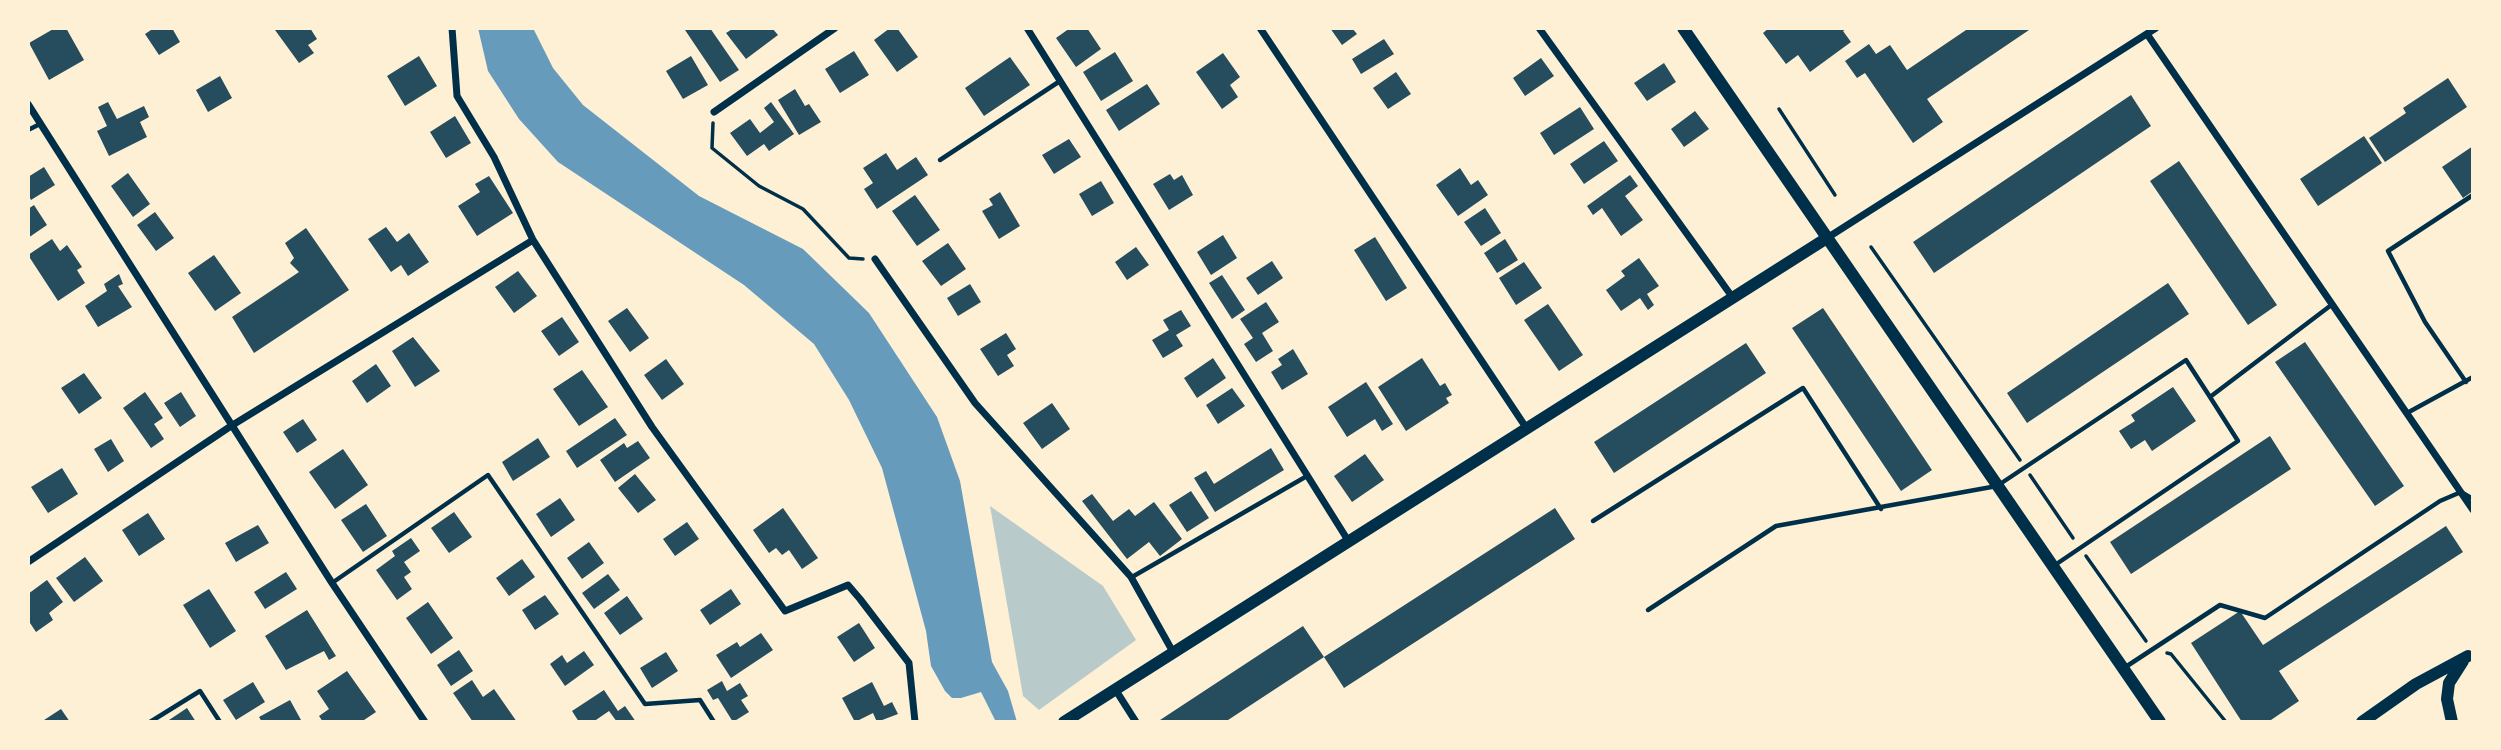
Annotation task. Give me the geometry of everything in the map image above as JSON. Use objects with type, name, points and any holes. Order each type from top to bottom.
[{"type":"main road","points":[[1683,28],[2160,722]]},
{"type":"main road","points":[[1067,720],[1827,239]]},
{"type":"main road","points":[[2362,722],[2416,684],[2470,654]]},
{"type":"main road","points":[[2452,722],[2446,699],[2449,683],[2456,669],[2470,654]]},
{"type":"street","points":[[452,28],[457,96],[494,157],[533,240],[652,426],[785,611],[848,585],[909,663],[915,722]]},
{"type":"street","points":[[714,112],[835,28]]},
{"type":"street","points":[[1027,28],[1349,542]]},
{"type":"street","points":[[1260,28],[1527,429]]},
{"type":"street","points":[[1539,28],[1733,298]]},
{"type":"street","points":[[1827,239],[2157,28]]},
{"type":"street","points":[[2147,34],[2330,306],[2473,510]]},
{"type":"street","points":[[28,104],[231,426],[425,722]]},
{"type":"street","points":[[28,562],[231,426],[533,240]]},
{"type":"street","points":[[876,259],[975,403],[1131,577],[1173,652]]},
{"type":"street","points":[[1115,689],[1136,722]]},
{"type":"lane","points":[[940,160],[1060,81]]},
{"type":"lane","points":[[28,130],[41,123]]},
{"type":"lane","points":[[2466,382],[2425,322],[2388,251],[2473,195]]},
{"type":"lane","points":[[2210,397],[2330,306]]},
{"type":"lane","points":[[1648,610],[1776,526],[1997,486],[2186,360],[2238,441],[2053,567]]},
{"type":"lane","points":[[2407,414],[2473,377]]},
{"type":"lane","points":[[1593,520],[1803,388],[1881,509]]},
{"type":"lane","points":[[332,583],[488,475],[645,705],[700,700],[714,722]]},
{"type":"lane","points":[[1131,577],[1307,476]]},
{"type":"lane","points":[[2123,669],[2220,605],[2265,618],[2440,501],[2461,492],[2473,499]]},
{"type":"lane","points":[[150,722],[200,691],[220,722]]},
{"type":"path","points":[[1779,109],[1835,195]]},
{"type":"path","points":[[714,112],[712,148],[759,186],[803,209],[849,258],[876,259]]},
{"type":"path","points":[[1871,247],[2153,650],[2171,654],[2226,722]]},
{"type":"shaded area","points":[[990,506],[1103,586],[1136,640],[1039,710],[1023,696]]},
{"type":"water","points":[[478,28],[533,28],[553,68],[583,105],[699,196],[803,249],[869,313],[937,417],[960,481],[992,662],[1008,691],[1017,722],[996,722],[981,692],[952,698],[931,666],[926,631],[882,468],[849,400],[814,344],[744,285],[558,162],[519,119],[488,71]]},
{"type":"building","points":[[55,28],[66,28],[84,60],[49,80],[29,43]]},
{"type":"building","points":[[154,28],[172,28],[180,42],[159,55],[145,34]]},
{"type":"building","points":[[310,28],[317,39],[308,45],[314,53],[299,63],[275,30]]},
{"type":"building","points":[[710,28],[739,70],[720,82],[685,30]]},
{"type":"building","points":[[734,28],[772,28],[778,35],[746,59],[726,33]]},
{"type":"building","points":[[890,28],[897,28],[918,57],[897,72],[874,40]]},
{"type":"building","points":[[1070,28],[1087,28],[1101,49],[1076,67],[1056,38]]},
{"type":"building","points":[[1330,28],[1352,28],[1357,34],[1342,45]]},
{"type":"building","points":[[1769,28],[1848,28],[1843,31],[1851,42],[1810,72],[1798,55],[1786,64],[1763,33]]},
{"type":"building","points":[[1969,28],[2032,28],[1927,99],[1943,122],[1913,143],[1865,73],[1857,78],[1845,61],[1869,44],[1876,54],[1890,45],[1907,70]]},
{"type":"building","points":[[1384,39],[1394,54],[1361,74],[1352,59]]},
{"type":"building","points":[[854,51],[869,75],[840,93],[825,69]]},
{"type":"building","points":[[1115,52],[1133,81],[1101,101],[1083,72]]},
{"type":"building","points":[[1223,53],[1240,77],[1230,85],[1238,97],[1222,109],[1196,72]]},
{"type":"building","points":[[419,56],[437,86],[405,106],[387,76]]},
{"type":"building","points":[[691,56],[708,85],[683,99],[666,71]]},
{"type":"building","points":[[1010,57],[1030,85],[984,116],[965,88]]},
{"type":"building","points":[[1541,58],[1554,76],[1525,96],[1513,78]]},
{"type":"building","points":[[1664,63],[1676,82],[1647,101],[1634,83]]},
{"type":"building","points":[[1396,72],[1411,94],[1388,109],[1373,88]]},
{"type":"building","points":[[220,76],[232,98],[208,112],[196,90]]},
{"type":"building","points":[[2448,78],[2467,107],[2385,162],[2369,138],[2406,113],[2403,108]]},
{"type":"building","points":[[1147,84],[1160,104],[1119,131],[1106,110]]},
{"type":"building","points":[[795,89],[805,106],[809,104],[821,122],[799,135],[778,100]]},
{"type":"building","points":[[2131,95],[2151,126],[1934,273],[1913,242]]},
{"type":"building","points":[[108,102],[117,119],[144,106],[149,117],[140,122],[147,137],[109,156],[97,131],[107,126],[98,107]]},
{"type":"building","points":[[771,102],[794,134],[769,151],[764,144],[747,156],[730,133],[750,119],[760,133],[774,122],[764,108]]},
{"type":"building","points":[[1580,107],[1594,129],[1554,155],[1540,133]]},
{"type":"building","points":[[1695,111],[1709,129],[1684,147],[1671,129]]},
{"type":"building","points":[[455,116],[471,143],[446,158],[430,132]]},
{"type":"building","points":[[2364,136],[2382,163],[2318,206],[2300,179]]},
{"type":"building","points":[[1069,139],[1081,157],[1054,174],[1042,155]]},
{"type":"building","points":[[1604,141],[1618,161],[1584,184],[1570,164]]},
{"type":"building","points":[[2473,146],[2473,191],[2463,198],[2442,167]]},
{"type":"building","points":[[886,153],[897,170],[916,157],[928,175],[877,209],[864,189],[873,183],[863,168]]},
{"type":"building","points":[[2179,161],[2277,305],[2248,325],[2150,181]]},
{"type":"building","points":[[44,167],[55,185],[31,200],[28,194],[28,177]]},
{"type":"building","points":[[1460,168],[1471,185],[1478,180],[1488,195],[1458,216],[1436,185]]},
{"type":"building","points":[[128,173],[150,204],[133,217],[111,186]]},
{"type":"building","points":[[1170,174],[1174,180],[1182,175],[1193,195],[1169,210],[1153,184]]},
{"type":"building","points":[[1630,175],[1638,186],[1625,196],[1643,220],[1621,236],[1602,208],[1593,215],[1587,206]]},
{"type":"building","points":[[489,176],[513,213],[477,236],[458,206],[480,192],[475,184]]},
{"type":"building","points":[[1101,181],[1114,203],[1092,216],[1079,194]]},
{"type":"building","points":[[1000,192],[1020,226],[999,239],[982,211],[993,205],[989,199]]},
{"type":"building","points":[[915,195],[940,230],[917,246],[892,211]]},
{"type":"building","points":[[34,205],[47,225],[28,238],[28,209]]},
{"type":"building","points":[[1485,208],[1501,233],[1481,246],[1464,222]]},
{"type":"building","points":[[155,212],[174,238],[156,251],[137,225]]},
{"type":"building","points":[[386,227],[397,242],[409,233],[429,262],[408,276],[401,265],[391,272],[368,239]]},
{"type":"building","points":[[306,228],[349,290],[254,353],[232,317],[299,272],[290,263],[294,258],[285,243]]},
{"type":"building","points":[[1223,235],[1237,258],[1211,275],[1197,252]]},
{"type":"building","points":[[1375,237],[1407,288],[1386,301],[1354,250]]},
{"type":"building","points":[[52,239],[60,251],[67,245],[82,267],[77,270],[85,283],[58,301],[28,255]]},
{"type":"building","points":[[1505,239],[1518,260],[1497,273],[1484,253]]},
{"type":"building","points":[[948,243],[966,269],[941,286],[922,261]]},
{"type":"building","points":[[1136,247],[1149,265],[1127,280],[1115,262]]},
{"type":"building","points":[[214,255],[241,293],[215,311],[188,273]]},
{"type":"building","points":[[1639,258],[1659,286],[1647,294],[1654,305],[1648,310],[1640,298],[1621,311],[1606,290],[1625,276],[1621,271]]},
{"type":"building","points":[[1272,261],[1283,278],[1258,295],[1246,278]]},
{"type":"building","points":[[1524,262],[1542,288],[1516,305],[1499,278]]},
{"type":"building","points":[[518,271],[537,296],[514,313],[495,287]]},
{"type":"building","points":[[119,274],[123,284],[118,286],[132,307],[98,327],[85,306],[107,291],[104,284]]},
{"type":"building","points":[[1222,275],[1245,310],[1232,319],[1209,283]]},
{"type":"building","points":[[2168,283],[2189,314],[2027,423],[2007,393]]},
{"type":"building","points":[[970,284],[981,302],[958,316],[947,298]]},
{"type":"building","points":[[1266,302],[1279,322],[1262,333],[1273,351],[1256,362],[1244,344],[1253,338],[1240,319]]},
{"type":"building","points":[[1548,304],[1583,355],[1559,371],[1524,320]]},
{"type":"building","points":[[627,308],[649,338],[630,352],[608,321]]},
{"type":"building","points":[[1823,308],[1932,470],[1901,491],[1792,328]]},
{"type":"building","points":[[1181,310],[1191,326],[1176,335],[1183,346],[1163,358],[1152,340],[1169,330],[1163,320]]},
{"type":"building","points":[[562,317],[579,342],[559,356],[541,331]]},
{"type":"building","points":[[1006,333],[1016,349],[1007,355],[1014,366],[998,376],[980,349]]},
{"type":"building","points":[[413,337],[440,371],[415,387],[392,351]]},
{"type":"building","points":[[2305,342],[2404,486],[2375,506],[2275,362]]},
{"type":"building","points":[[1746,343],[1766,373],[1614,473],[1594,442]]},
{"type":"building","points":[[1293,349],[1308,374],[1282,390],[1271,372],[1282,365],[1278,359]]},
{"type":"building","points":[[1213,358],[1226,378],[1197,398],[1184,378]]},
{"type":"building","points":[[1422,358],[1440,386],[1445,383],[1452,395],[1446,398],[1449,403],[1406,431],[1378,387]]},
{"type":"building","points":[[666,359],[684,384],[662,400],[644,375]]},
{"type":"building","points":[[376,364],[391,386],[367,403],[352,381]]},
{"type":"building","points":[[582,370],[608,407],[579,426],[553,389]]},
{"type":"building","points":[[84,373],[102,398],[79,414],[61,388]]},
{"type":"building","points":[[1366,382],[1393,424],[1382,431],[1375,419],[1347,437],[1328,407]]},
{"type":"building","points":[[2173,387],[2196,421],[2152,451],[2145,440],[2131,449],[2119,431],[2135,421],[2131,415]]},
{"type":"building","points":[[1232,388],[1245,406],[1218,424],[1206,405]]},
{"type":"building","points":[[145,392],[163,418],[154,424],[164,439],[151,448],[123,408]]},
{"type":"building","points":[[181,392],[196,416],[180,427],[164,403]]},
{"type":"building","points":[[1052,403],[1070,429],[1042,449],[1023,423]]},
{"type":"building","points":[[615,418],[627,435],[577,468],[566,451]]},
{"type":"building","points":[[303,419],[317,440],[297,453],[283,432]]},
{"type":"building","points":[[2270,436],[2291,469],[2131,574],[2110,542]]},
{"type":"building","points":[[538,438],[550,457],[513,481],[502,462]]},
{"type":"building","points":[[111,439],[124,461],[108,472],[94,449]]},
{"type":"building","points":[[638,441],[650,458],[615,482],[600,460],[624,443],[627,448]]},
{"type":"building","points":[[1271,448],[1284,470],[1215,512],[1194,478],[1206,471],[1214,484]]},
{"type":"building","points":[[343,449],[368,485],[335,509],[309,472]]},
{"type":"building","points":[[1365,454],[1384,480],[1352,502],[1334,476]]},
{"type":"building","points":[[62,468],[78,494],[48,513],[31,487]]},
{"type":"building","points":[[635,474],[656,500],[638,513],[618,488]]},
{"type":"building","points":[[1191,491],[1209,518],[1187,532],[1169,505]]},
{"type":"building","points":[[1092,494],[1113,521],[1129,509],[1135,516],[1154,502],[1182,539],[1160,556],[1149,542],[1127,559],[1082,501]]},
{"type":"building","points":[[560,498],[575,520],[551,537],[536,514]]},
{"type":"building","points":[[366,504],[387,536],[363,552],[341,520]]},
{"type":"building","points":[[783,508],[818,558],[802,569],[789,550],[782,555],[776,548],[769,553],[753,530]]},
{"type":"building","points":[[1555,508],[1575,539],[1344,688],[1324,657]]},
{"type":"building","points":[[454,512],[472,537],[449,553],[431,528]]},
{"type":"building","points":[[148,513],[165,539],[139,556],[122,530]]},
{"type":"building","points":[[687,522],[699,539],[675,556],[663,539]]},
{"type":"building","points":[[258,525],[269,543],[236,562],[225,543]]},
{"type":"building","points":[[2446,526],[2463,552],[2279,671],[2299,701],[2268,722],[2242,722],[2191,643],[2240,611],[2263,645]]},
{"type":"building","points":[[411,538],[420,551],[404,562],[411,572],[404,577],[412,589],[397,600],[376,570],[395,556],[392,551]]},
{"type":"building","points":[[589,542],[604,563],[582,579],[567,558]]},
{"type":"building","points":[[85,557],[103,581],[74,602],[56,578]]},
{"type":"building","points":[[522,559],[535,577],[509,596],[496,578]]},
{"type":"building","points":[[286,572],[297,589],[265,609],[254,592]]},
{"type":"building","points":[[608,574],[620,590],[594,609],[582,593]]},
{"type":"building","points":[[47,580],[63,602],[49,613],[53,620],[36,632],[28,620],[28,594]]},
{"type":"building","points":[[209,589],[236,631],[210,648],[183,605]]},
{"type":"building","points":[[731,589],[741,604],[710,625],[700,610]]},
{"type":"building","points":[[545,595],[559,614],[535,630],[522,610]]},
{"type":"building","points":[[627,596],[643,619],[620,635],[604,613]]},
{"type":"building","points":[[428,602],[453,638],[431,654],[406,618]]},
{"type":"building","points":[[307,610],[336,656],[329,660],[324,651],[286,670],[265,636]]},
{"type":"building","points":[[859,623],[875,648],[854,662],[837,637]]},
{"type":"building","points":[[1303,626],[1324,657],[1225,722],[1157,722]]},
{"type":"building","points":[[761,633],[773,650],[731,678],[716,655],[737,642],[740,647]]},
{"type":"building","points":[[459,650],[473,671],[451,686],[437,665]]},
{"type":"building","points":[[584,651],[594,665],[565,686],[550,664],[562,655],[567,663]]},
{"type":"building","points":[[666,652],[678,671],[652,688],[640,668]]},
{"type":"building","points":[[347,671],[376,712],[361,722],[323,722],[319,716],[329,709],[317,691]]},
{"type":"building","points":[[472,680],[483,697],[494,689],[517,722],[473,722],[453,693]]},
{"type":"building","points":[[722,681],[727,691],[740,683],[748,696],[741,700],[749,712],[733,722],[718,698],[713,700],[707,690]]},
{"type":"building","points":[[253,682],[265,702],[236,720],[223,700]]},
{"type":"building","points":[[872,682],[884,706],[892,702],[898,714],[877,722],[873,713],[855,722],[842,698]]},
{"type":"building","points":[[604,690],[618,711],[625,706],[636,722],[617,722],[609,711],[593,722],[579,722],[572,711]]},
{"type":"building","points":[[290,700],[301,720],[262,722],[259,717]]},
{"type":"building","points":[[187,708],[196,722],[166,722]]},
{"type":"building","points":[[61,709],[70,722],[41,722]]}]
